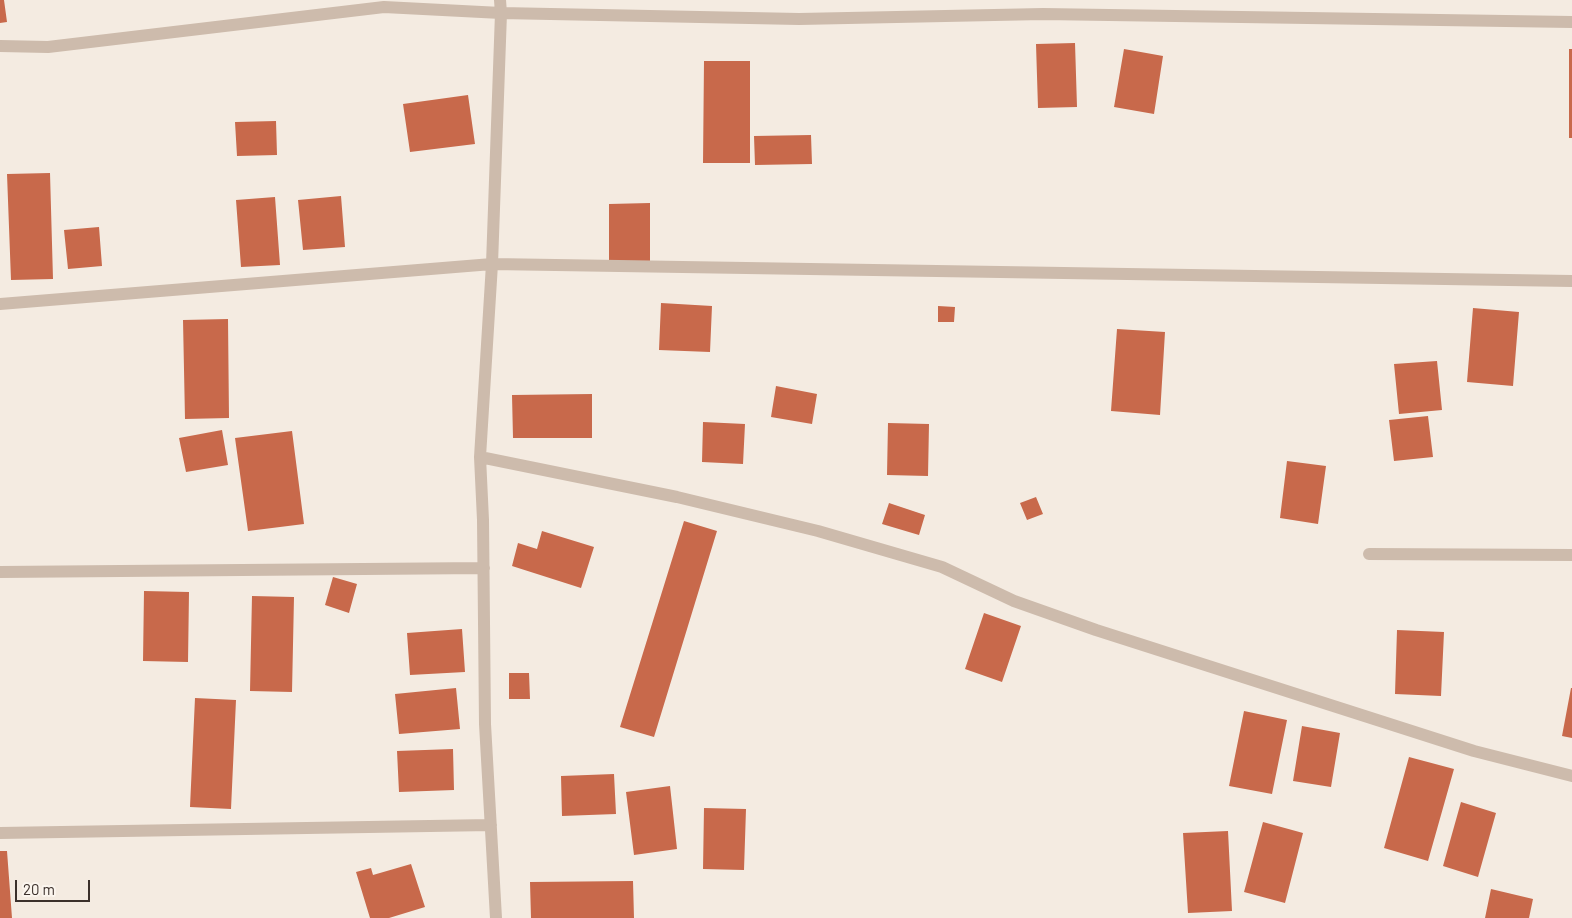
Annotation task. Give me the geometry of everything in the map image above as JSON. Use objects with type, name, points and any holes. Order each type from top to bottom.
[{"type":"street","points":[[496,918],[485,724],[484,568],[480,457],[492,264],[501,6]]},
{"type":"street","points":[[0,46],[48,47],[384,7],[501,6],[799,19],[1053,14],[1572,22]]},
{"type":"street","points":[[0,304],[492,264],[1572,281]]},
{"type":"street","points":[[480,457],[677,497],[818,531],[942,567],[1014,601],[1096,630],[1474,751],[1572,776]]},
{"type":"street","points":[[1369,554],[1572,555]]},
{"type":"street","points":[[0,572],[484,568]]},
{"type":"street","points":[[0,833],[491,825]]},
{"type":"building","points":[[0,0],[4,0],[7,22],[0,23]]},
{"type":"building","points":[[1075,43],[1077,107],[1038,108],[1036,44]]},
{"type":"building","points":[[1124,49],[1163,56],[1154,114],[1114,107]]},
{"type":"building","points":[[1569,49],[1572,49],[1572,138],[1569,138]]},
{"type":"building","points":[[704,61],[750,61],[750,163],[703,163]]},
{"type":"building","points":[[468,95],[475,144],[410,152],[403,104]]},
{"type":"building","points":[[276,121],[277,155],[237,156],[235,122]]},
{"type":"building","points":[[811,135],[812,164],[755,165],[754,136]]},
{"type":"building","points":[[50,173],[53,279],[11,280],[7,174]]},
{"type":"building","points":[[341,196],[345,247],[303,250],[298,200]]},
{"type":"building","points":[[275,197],[280,265],[241,267],[236,200]]},
{"type":"building","points":[[650,203],[650,263],[609,263],[609,204]]},
{"type":"building","points":[[99,227],[102,266],[68,269],[64,230]]},
{"type":"building","points":[[661,303],[712,306],[710,352],[659,350]]},
{"type":"building","points":[[938,306],[955,307],[954,322],[938,322]]},
{"type":"building","points":[[1473,308],[1519,312],[1513,386],[1467,382]]},
{"type":"building","points":[[228,319],[229,418],[185,419],[183,320]]},
{"type":"building","points":[[1117,329],[1165,332],[1160,415],[1111,411]]},
{"type":"building","points":[[1437,361],[1442,410],[1399,414],[1394,364]]},
{"type":"building","points":[[776,386],[817,394],[812,424],[771,417]]},
{"type":"building","points":[[592,394],[592,438],[513,438],[512,395]]},
{"type":"building","points":[[1428,416],[1433,457],[1394,461],[1389,420]]},
{"type":"building","points":[[703,422],[745,424],[743,464],[702,462]]},
{"type":"building","points":[[888,423],[929,424],[928,476],[887,475]]},
{"type":"building","points":[[222,430],[228,465],[186,472],[179,438]]},
{"type":"building","points":[[292,431],[304,524],[248,531],[235,438]]},
{"type":"building","points":[[1287,461],[1326,466],[1318,524],[1280,518]]},
{"type":"building","points":[[1036,497],[1043,514],[1027,520],[1020,503]]},
{"type":"building","points":[[889,503],[925,515],[919,535],[882,524]]},
{"type":"building","points":[[684,521],[717,531],[654,737],[620,727]]},
{"type":"building","points":[[542,531],[594,547],[581,588],[512,566],[518,543],[537,549]]},
{"type":"building","points":[[333,577],[357,584],[349,613],[325,605]]},
{"type":"building","points":[[144,591],[189,592],[188,662],[143,661]]},
{"type":"building","points":[[252,596],[294,597],[292,692],[250,691]]},
{"type":"building","points":[[984,613],[1021,626],[1002,682],[965,669]]},
{"type":"building","points":[[462,629],[465,672],[410,675],[407,633]]},
{"type":"building","points":[[1397,630],[1444,632],[1441,696],[1395,694]]},
{"type":"building","points":[[509,673],[529,673],[530,699],[509,699]]},
{"type":"building","points":[[456,688],[460,729],[399,734],[395,694]]},
{"type":"building","points":[[1572,688],[1572,738],[1562,736]]},
{"type":"building","points":[[195,698],[236,700],[231,809],[190,807]]},
{"type":"building","points":[[1244,711],[1287,720],[1272,794],[1229,786]]},
{"type":"building","points":[[1302,726],[1340,733],[1331,787],[1293,781]]},
{"type":"building","points":[[453,749],[454,790],[399,792],[397,751]]},
{"type":"building","points":[[1409,757],[1454,769],[1428,861],[1384,848]]},
{"type":"building","points":[[614,774],[616,814],[562,816],[561,776]]},
{"type":"building","points":[[670,786],[677,849],[634,855],[626,792]]},
{"type":"building","points":[[1461,802],[1496,813],[1478,877],[1443,866]]},
{"type":"building","points":[[704,808],[746,809],[744,870],[703,869]]},
{"type":"building","points":[[1263,822],[1303,833],[1285,903],[1244,892]]},
{"type":"building","points":[[1228,831],[1232,911],[1188,913],[1183,833]]},
{"type":"building","points":[[0,851],[7,851],[12,918],[0,918]]},
{"type":"building","points":[[411,864],[425,907],[389,918],[370,918],[356,872],[371,868],[373,875]]},
{"type":"building","points":[[633,881],[634,918],[531,918],[530,882]]},
{"type":"building","points":[[1491,889],[1533,899],[1529,918],[1485,918]]}]
